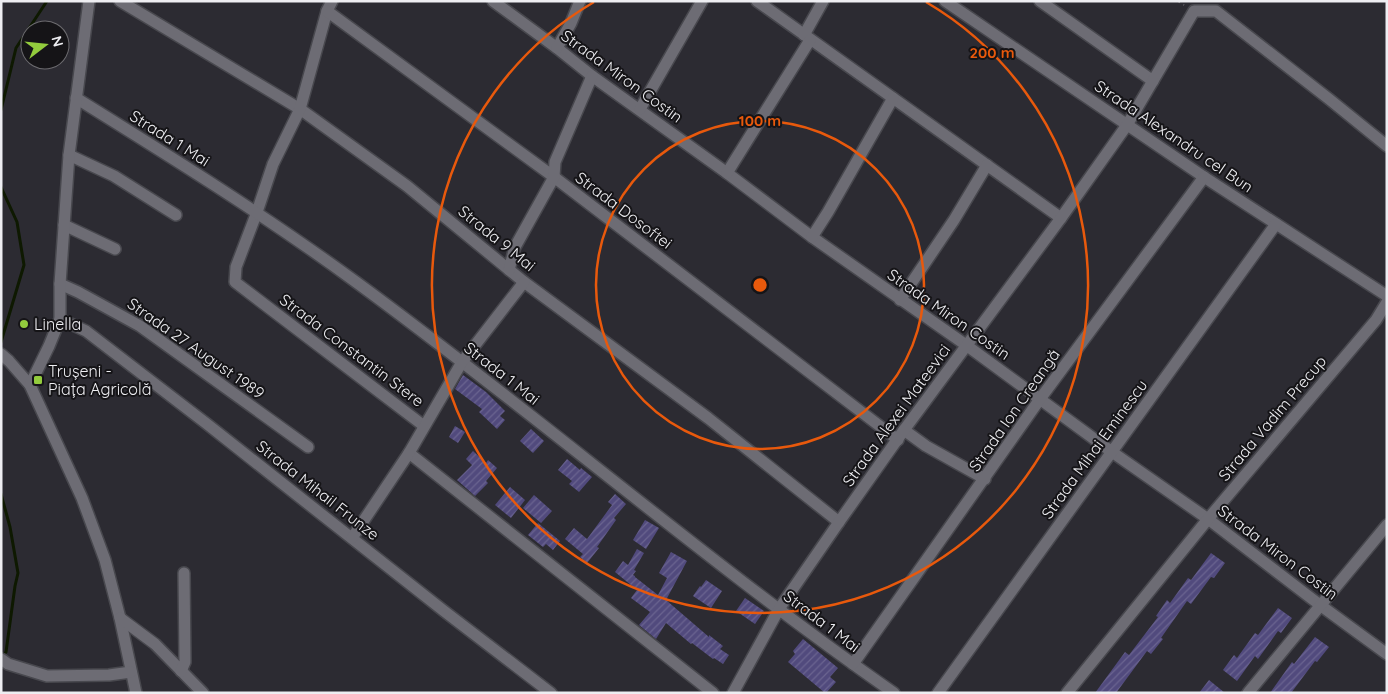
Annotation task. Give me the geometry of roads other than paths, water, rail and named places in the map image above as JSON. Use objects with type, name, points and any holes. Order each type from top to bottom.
[{"type":"street","points":[[30,385],[60,320],[60,284],[69,154],[88,1]]},
{"type":"street","name":"Strada 9 Mai","points":[[120,1],[300,109],[408,186],[524,282],[708,418],[839,522]]},
{"type":"street","name":"Strada Miron Costin","points":[[493,1],[812,237],[1208,519],[1387,654]]},
{"type":"street","points":[[557,48],[571,23],[580,1]]},
{"type":"street","points":[[640,109],[702,1]]},
{"type":"street","points":[[757,1],[1061,218]]},
{"type":"street","points":[[727,173],[807,37],[823,1]]},
{"type":"street","name":"Strada Alexandru cel Bun","points":[[945,1],[1204,177],[1387,296]]},
{"type":"street","name":"Strada Alexandru cel Bun","points":[[1040,1],[1153,81]]},
{"type":"street","name":"Strada Constantin Stere","points":[[330,6],[300,109],[273,164],[236,267],[236,282],[424,426],[409,453],[352,538]]},
{"type":"street","name":"Strada Dosoftei","points":[[330,6],[554,178],[901,435],[926,446],[984,479]]},
{"type":"street","name":"Strada Alexei Mateevici","points":[[732,693],[779,609],[839,522],[1127,125],[1194,11],[1216,11],[1387,146]]},
{"type":"street","points":[[509,270],[515,248],[554,178],[555,162],[592,76]]},
{"type":"street","name":"Strada 1 Mai","points":[[76,98],[257,212],[356,282],[462,362],[779,609],[894,693]]},
{"type":"street","points":[[812,237],[892,98]]},
{"type":"street","points":[[69,154],[114,176],[176,215]]},
{"type":"street","points":[[900,300],[954,220],[987,165]]},
{"type":"street","name":"Strada Ion Creangă","points":[[853,664],[1040,399],[1204,177]]},
{"type":"street","name":"Strada Mihai Eminescu","points":[[938,693],[1276,224]]},
{"type":"street","points":[[64,225],[116,249]]},
{"type":"street","points":[[424,426],[462,362],[524,282]]},
{"type":"street","name":"Strada 27 August 1989","points":[[60,284],[140,326],[308,447]]},
{"type":"street","name":"Strada Vadim Precup","points":[[1067,693],[1208,519],[1370,326],[1387,302]]},
{"type":"street","name":"Strada Mihail Frunze","points":[[60,320],[86,331],[208,424],[444,611],[551,693]]},
{"type":"street","points":[[1,354],[9,360],[30,385],[82,498],[105,560],[136,693]]},
{"type":"street","points":[[409,453],[713,693]]},
{"type":"street","points":[[1248,693],[1387,525]]},
{"type":"street","points":[[181,671],[185,662],[184,573]]},
{"type":"street","points":[[120,618],[155,644],[203,693]]},
{"type":"street","points":[[4,661],[47,676],[110,675],[131,672]]},
{"type":"waterway","points":[[1,110],[16,48],[47,1]]},
{"type":"waterway","points":[[1,187],[17,222],[24,265],[1,342]]},
{"type":"waterway","points":[[1,494],[10,527],[18,573],[6,652],[2,656]]},
{"type":"place","name":"Linella","points":[[24,324]]},
{"type":"place","name":"Trușeni - Piața Agricolă","points":[[38,380]]}]
